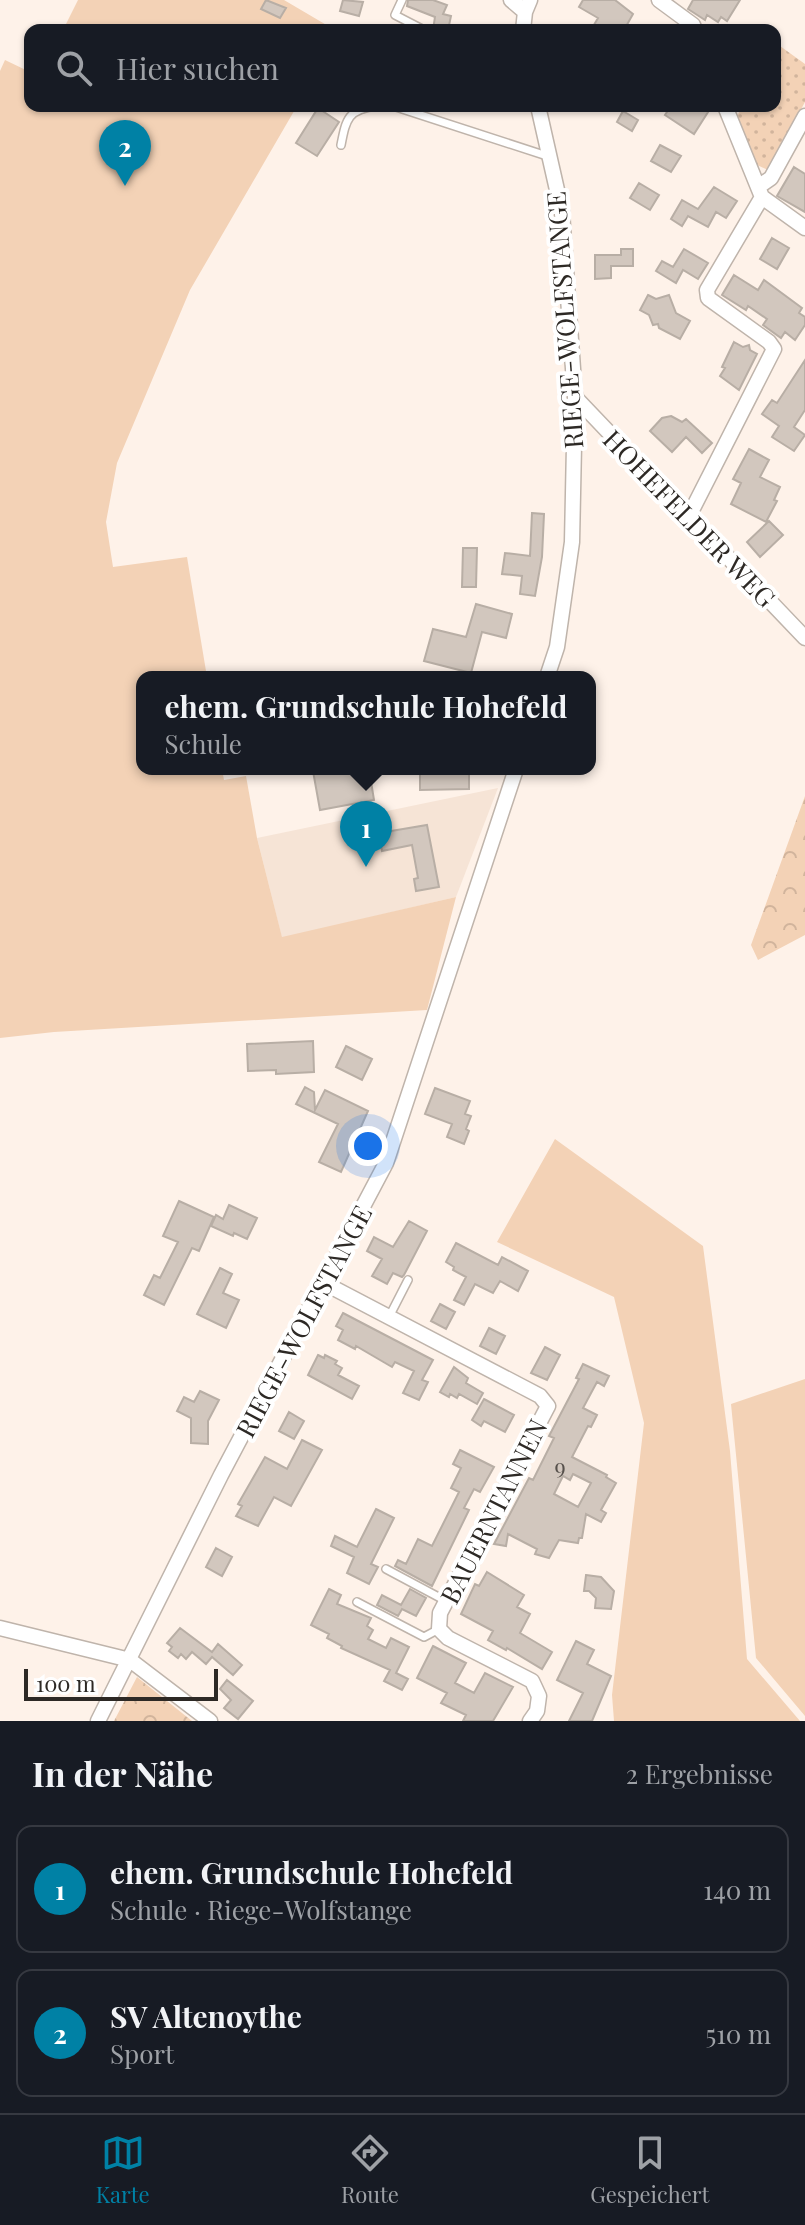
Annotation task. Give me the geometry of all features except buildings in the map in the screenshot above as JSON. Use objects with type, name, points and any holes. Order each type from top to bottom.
[{"type":"street","points":[[511,0],[527,6]]},
{"type":"street","points":[[659,0],[692,24]]},
{"type":"street","name":"RIEGE-WOLFSTANGE","points":[[539,112],[562,212],[575,397],[572,542],[557,647],[549,671]]},
{"type":"street","points":[[727,112],[760,192],[805,228]]},
{"type":"street","points":[[689,516],[774,349],[769,342],[708,298],[707,290],[805,116]]},
{"type":"street","name":"HOHEFELDER WEG","points":[[575,397],[805,638]]},
{"type":"street","name":"RIEGE-WOLFSTANGE","points":[[98,1721],[221,1475],[386,1163],[514,775]]},
{"type":"street","name":"BAUERNTANNEN","points":[[322,1282],[540,1396],[548,1406],[440,1613],[439,1629],[448,1638],[532,1681],[539,1696],[537,1711],[530,1721]]},
{"type":"street","points":[[0,1628],[130,1660],[210,1721]]},
{"type":"lane","points":[[402,0],[395,15],[412,24]]},
{"type":"lane","points":[[341,145],[345,121],[354,112]]},
{"type":"lane","points":[[417,112],[550,156]]},
{"type":"lane","points":[[389,1317],[408,1280]]},
{"type":"lane","points":[[386,1569],[446,1601]]},
{"type":"lane","points":[[357,1602],[424,1637],[439,1629]]},
{"type":"shaded area","points":[[498,788],[456,897],[282,938],[257,838]]},
{"type":"green space","points":[[78,0],[284,0],[325,24],[66,24]]},
{"type":"green space","points":[[781,47],[805,64],[805,102],[768,170],[755,164],[735,119],[739,112],[781,112]]},
{"type":"green space","points":[[5,60],[24,69],[24,112],[294,112],[190,290],[117,463],[106,522],[113,567],[187,557],[206,671],[136,671],[136,775],[223,775],[224,780],[246,776],[257,838],[282,937],[456,897],[427,1010],[54,1032],[0,1038],[0,71]]},
{"type":"green space","points":[[805,796],[805,935],[758,960],[751,945]]},
{"type":"green space","points":[[555,1139],[703,1246],[730,1451],[747,1659],[800,1721],[614,1721],[612,1695],[644,1423],[614,1297],[497,1242]]},
{"type":"green space","points":[[805,1379],[805,1716],[756,1658],[731,1404]]},
{"type":"green space","points":[[137,1677],[192,1721],[114,1721]]},
{"type":"place","name":"SV Altenoythe","points":[[125,186]]},
{"type":"place","name":"ehem. Grundschule Hohefeld","points":[[366,867]]}]
